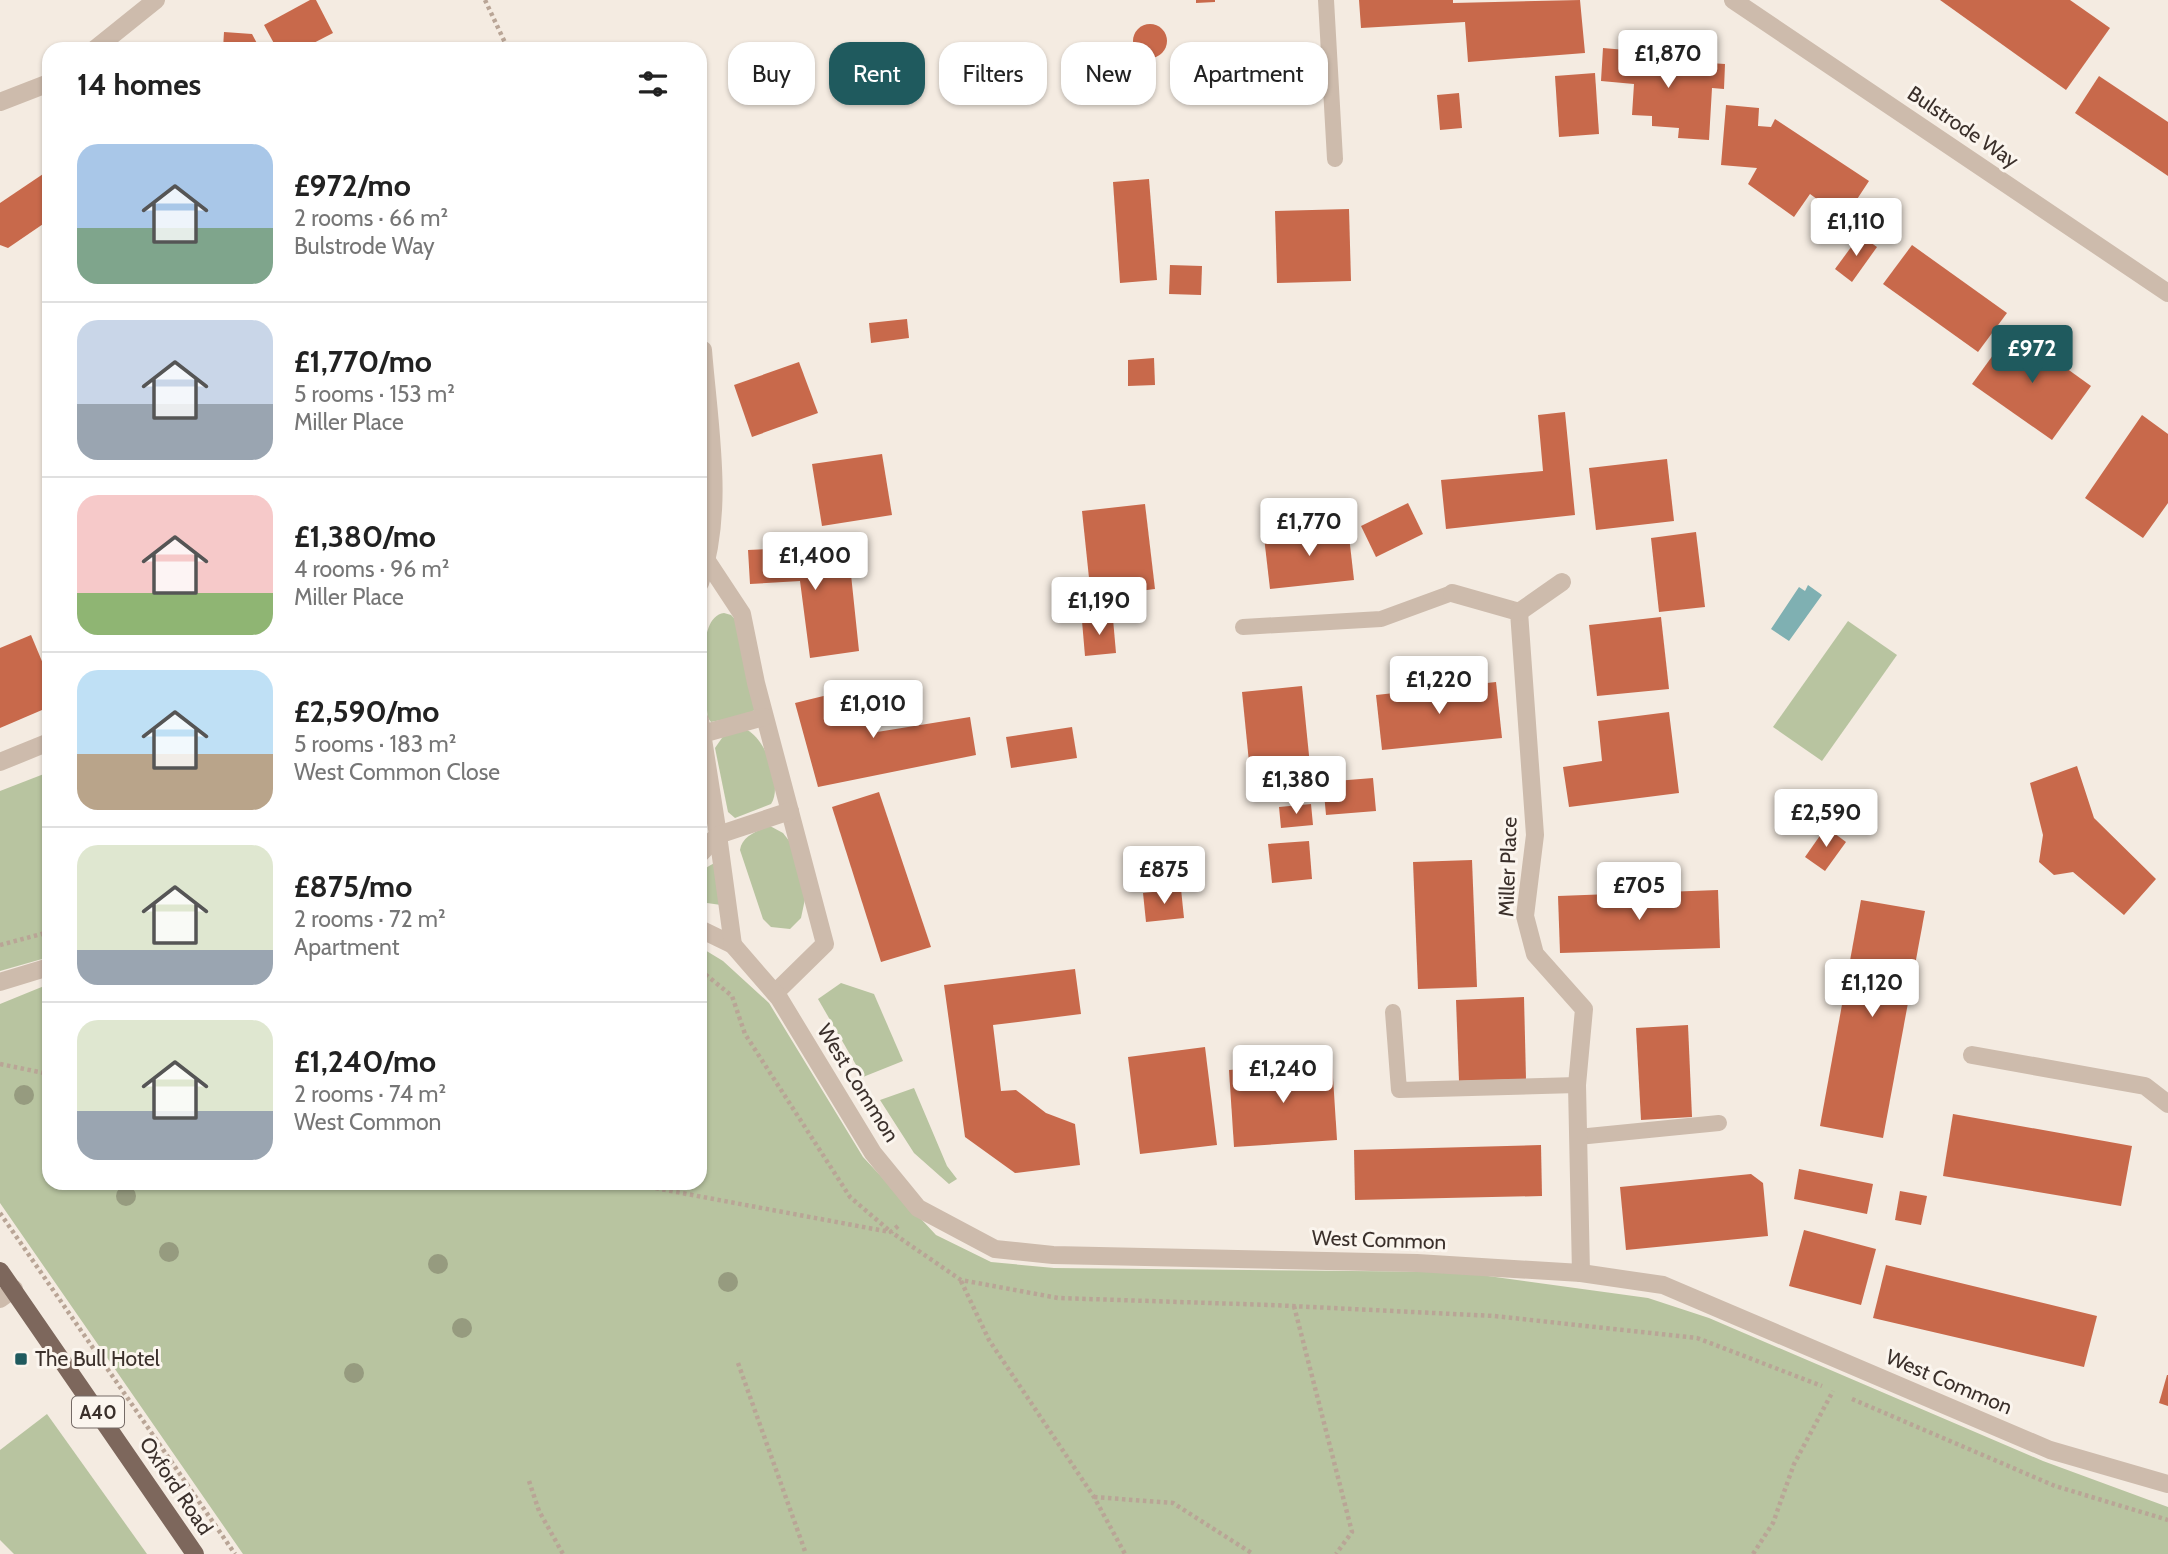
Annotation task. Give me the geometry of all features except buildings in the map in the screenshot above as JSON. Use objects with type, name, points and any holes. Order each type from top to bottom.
[{"type":"main road","name":"Oxford Road","points":[[0,1271],[7,1294],[195,1554]]},
{"type":"street","points":[[104,42],[156,0]]},
{"type":"street","name":"Bulstrode Way","points":[[1732,0],[2168,293]]},
{"type":"street","points":[[0,102],[42,86]]},
{"type":"street","points":[[707,402],[715,505],[707,561],[742,614],[764,717],[825,944],[775,993]]},
{"type":"street","points":[[1452,593],[1518,612],[1562,582]]},
{"type":"street","name":"Miller Place","points":[[1518,612],[1535,835],[1525,916],[1535,954],[1584,1009],[1577,1085],[1581,1273]]},
{"type":"street","points":[[707,726],[764,717]]},
{"type":"street","points":[[0,762],[42,745]]},
{"type":"street","points":[[707,765],[733,945]]},
{"type":"street","points":[[707,847],[718,835],[790,811]]},
{"type":"street","name":"West Common","points":[[707,932],[733,945],[775,993],[873,1153],[918,1208],[995,1249],[1053,1255],[1403,1262],[1581,1273],[1663,1285],[2050,1450],[2168,1484]]},
{"type":"street","points":[[0,982],[42,969]]},
{"type":"street","points":[[1972,1055],[2145,1086],[2168,1104]]},
{"type":"lane","points":[[1326,0],[1335,159]]},
{"type":"lane","points":[[1244,627],[1381,619],[1452,593]]},
{"type":"lane","points":[[1393,1012],[1399,1090],[1577,1085]]},
{"type":"lane","points":[[1578,1137],[1719,1123]]},
{"type":"path","points":[[485,0],[505,42]]},
{"type":"path","points":[[0,945],[42,934]]},
{"type":"path","points":[[707,976],[732,996],[745,1034],[850,1197],[891,1233],[961,1280],[1058,1298],[1494,1316],[1697,1338],[1833,1391],[2055,1486],[2168,1520]]},
{"type":"path","points":[[0,1065],[42,1073]]},
{"type":"path","points":[[665,1190],[891,1233]]},
{"type":"path","points":[[891,1233],[918,1208]]},
{"type":"path","points":[[0,1213],[235,1554]]},
{"type":"path","points":[[961,1280],[989,1340],[1094,1497],[1125,1554]]},
{"type":"path","points":[[1294,1306],[1352,1532],[1336,1554]]},
{"type":"path","points":[[738,1363],[806,1554]]},
{"type":"path","points":[[1753,1554],[1773,1522],[1794,1464],[1833,1391]]},
{"type":"path","points":[[529,1481],[539,1511],[563,1554]]},
{"type":"path","points":[[1094,1497],[1172,1503],[1254,1554]]},
{"type":"green space","points":[[724,613],[731,615],[740,624],[755,709],[751,714],[711,722],[707,709],[707,635],[715,618]]},
{"type":"green space","points":[[1848,621],[1897,655],[1822,761],[1773,727]]},
{"type":"green space","points":[[747,730],[760,743],[771,764],[774,796],[771,804],[735,818],[728,812],[715,748],[724,735]]},
{"type":"green space","points":[[42,775],[42,959],[0,971],[0,791]]},
{"type":"green space","points":[[770,826],[783,833],[790,842],[805,899],[801,918],[790,929],[771,927],[763,919],[740,850],[747,838]]},
{"type":"green space","points":[[716,863],[721,905],[707,903],[707,867]]},
{"type":"green space","points":[[707,951],[723,961],[769,1003],[863,1157],[936,1235],[991,1262],[1054,1268],[1459,1272],[1648,1298],[1709,1318],[2043,1461],[2168,1507],[2168,1554],[243,1554],[0,1203],[0,1004],[42,987],[42,1190],[707,1190]]},
{"type":"green space","points":[[841,983],[874,994],[903,1061],[863,1077],[818,999]]},
{"type":"green space","points":[[914,1088],[947,1166],[957,1179],[949,1184],[914,1153],[880,1100]]},
{"type":"green space","points":[[47,1414],[147,1554],[14,1554],[0,1540],[0,1450]]},
{"type":"water","points":[[1808,585],[1822,595],[1789,641],[1771,629],[1799,587],[1805,591]]},
{"type":"place","name":"The Bull Hotel","points":[[21,1359]]}]
